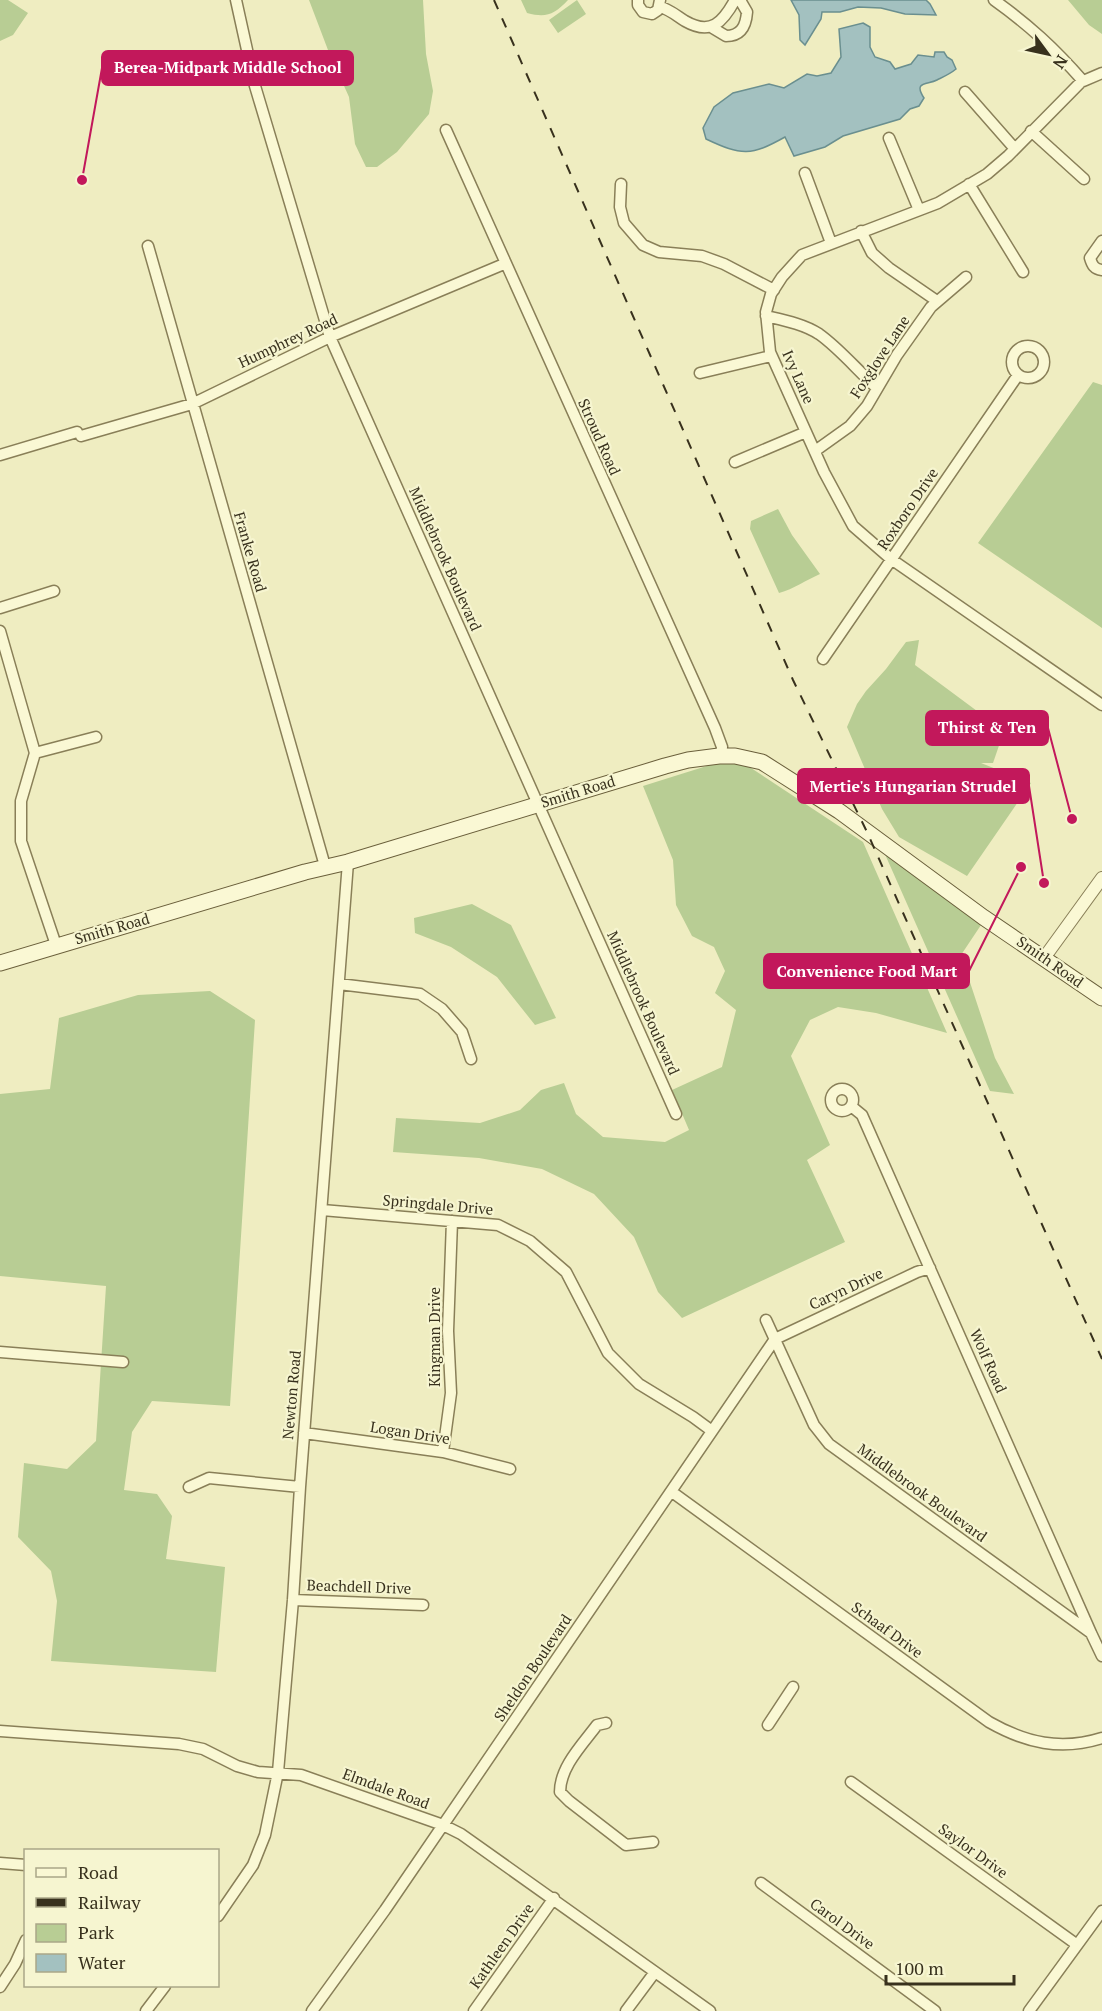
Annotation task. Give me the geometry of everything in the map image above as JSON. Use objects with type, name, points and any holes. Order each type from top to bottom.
[{"type":"main road","name":"Smith Road","points":[[0,963],[326,866],[348,862],[665,766],[688,760],[721,756],[751,759],[778,771],[1102,998]]},
{"type":"street","name":"Middlebrook Boulevard","points":[[236,0],[255,87],[330,337],[676,1114]]},
{"type":"street","points":[[638,0],[640,9],[646,14],[656,12],[660,3],[688,23],[711,27],[726,36],[736,35],[743,29],[747,12],[740,0]]},
{"type":"street","points":[[711,27],[726,16],[735,0]]},
{"type":"street","points":[[994,0],[1030,26],[1083,81]]},
{"type":"street","name":"Ivy Lane","points":[[1102,73],[1083,81],[987,174],[938,203],[802,255],[782,277],[774,290],[766,316],[771,356],[853,526],[891,560],[1102,705]]},
{"type":"street","points":[[965,92],[1015,149]]},
{"type":"street","name":"Stroud Road","points":[[446,130],[504,264],[715,728],[722,747],[721,756]]},
{"type":"street","points":[[1031,131],[1084,179]]},
{"type":"street","points":[[889,138],[919,210]]},
{"type":"street","points":[[805,173],[831,243]]},
{"type":"street","points":[[621,184],[620,207],[624,223],[643,245],[659,252],[702,256],[724,264],[774,290]]},
{"type":"street","points":[[969,184],[1023,273]]},
{"type":"street","points":[[861,231],[872,253],[889,268],[937,301]]},
{"type":"street","points":[[1102,242],[1090,258],[1092,264],[1102,270]]},
{"type":"street","name":"Franke Road","points":[[148,246],[326,866]]},
{"type":"street","name":"Humphrey Road","points":[[0,455],[192,404],[330,337],[504,264]]},
{"type":"street","name":"Foxglove Lane","points":[[815,451],[849,426],[867,406],[897,355],[937,301],[966,277]]},
{"type":"street","points":[[766,316],[818,333],[877,388]]},
{"type":"street","points":[[700,373],[771,356]]},
{"type":"street","name":"Roxboro Drive","points":[[823,659],[1018,375]]},
{"type":"street","points":[[735,462],[806,432]]},
{"type":"street","points":[[0,608],[54,591]]},
{"type":"street","points":[[0,631],[35,753],[21,801],[21,841],[56,945]]},
{"type":"street","points":[[35,753],[96,737]]},
{"type":"street","name":"Newton Road","points":[[219,1915],[253,1865],[265,1835],[278,1772],[348,862]]},
{"type":"street","points":[[1044,958],[1102,878]]},
{"type":"street","points":[[339,984],[420,994],[442,1008],[462,1032],[471,1059]]},
{"type":"street","name":"Wolf Road","points":[[851,1106],[862,1115],[1091,1632]]},
{"type":"street","name":"Springdale Drive","points":[[322,1210],[498,1226],[530,1241],[566,1272],[608,1353],[639,1384],[712,1431]]},
{"type":"street","name":"Kingman Drive","points":[[444,1452],[451,1393],[448,1331],[452,1221]]},
{"type":"street","name":"Caryn Drive","points":[[775,1339],[930,1268]]},
{"type":"street","name":"Middlebrook Boulevard","points":[[766,1320],[814,1425],[829,1444],[1091,1632],[1102,1656]]},
{"type":"street","name":"Sheldon Boulevard","points":[[312,2011],[385,1910],[775,1339]]},
{"type":"street","points":[[0,1352],[123,1362]]},
{"type":"street","name":"Logan Drive","points":[[304,1433],[444,1452],[510,1469]]},
{"type":"street","points":[[189,1487],[209,1478],[300,1487]]},
{"type":"street","name":"Schaaf Drive","points":[[672,1492],[996,1726],[1010,1734],[1041,1744],[1084,1743],[1102,1738]]},
{"type":"street","name":"Beachdell Drive","points":[[293,1600],[423,1605]]},
{"type":"street","points":[[768,1725],[793,1688]]},
{"type":"street","points":[[606,1723],[597,1725],[572,1760],[560,1780],[560,1792],[626,1845],[653,1842]]},
{"type":"street","name":"Elmdale Road","points":[[0,1731],[179,1744],[203,1749],[237,1766],[258,1772],[301,1774],[443,1825],[461,1834],[554,1898],[710,2011]]},
{"type":"street","name":"Saylor Drive","points":[[851,1782],[1076,1944]]},
{"type":"street","points":[[0,1863],[24,1865]]},
{"type":"street","name":"Carol Drive","points":[[761,1883],[935,2011]]},
{"type":"street","name":"Kathleen Drive","points":[[474,2011],[554,1898]]},
{"type":"street","points":[[1029,2011],[1102,1911]]},
{"type":"street","points":[[0,1987],[24,1944]]},
{"type":"street","points":[[626,2011],[655,1972]]},
{"type":"street","points":[[146,2011],[164,1987]]},
{"type":"green space","points":[[0,0],[8,0],[28,13],[13,35],[0,41]]},
{"type":"green space","points":[[309,0],[423,0],[426,54],[433,91],[429,114],[397,152],[377,167],[366,167],[355,144],[349,97]]},
{"type":"green space","points":[[521,0],[568,0],[554,12],[539,15],[527,13]]},
{"type":"green space","points":[[577,0],[586,14],[558,33],[549,20]]},
{"type":"green space","points":[[1068,0],[1102,0],[1102,34],[1089,25]]},
{"type":"green space","points":[[1093,382],[1102,385],[1102,628],[978,543]]},
{"type":"green space","points":[[778,509],[792,535],[820,574],[779,593],[750,529],[751,521]]},
{"type":"green space","points":[[919,640],[915,665],[1004,731],[993,763],[981,763],[1031,783],[967,876],[899,837],[882,809],[847,727],[857,704],[866,691],[906,642]]},
{"type":"green space","points":[[729,759],[748,766],[863,842],[947,1033],[876,1013],[838,1007],[810,1020],[791,1056],[830,1145],[807,1160],[845,1242],[682,1318],[658,1292],[634,1237],[594,1194],[542,1169],[479,1158],[393,1152],[396,1118],[480,1123],[520,1110],[541,1090],[564,1083],[576,1114],[603,1137],[665,1142],[689,1130],[672,1090],[722,1067],[736,1010],[715,993],[725,971],[714,947],[692,936],[676,905],[673,860],[643,786]]},
{"type":"green space","points":[[884,852],[983,922],[961,955],[995,1058],[1014,1094],[990,1091]]},
{"type":"green space","points":[[472,904],[511,925],[556,1018],[535,1025],[497,977],[451,947],[415,933],[414,918]]},
{"type":"green space","points":[[210,991],[255,1020],[230,1406],[152,1401],[132,1432],[124,1490],[157,1494],[172,1516],[166,1559],[225,1567],[216,1672],[51,1661],[57,1601],[51,1571],[18,1537],[24,1463],[67,1469],[96,1441],[106,1286],[0,1276],[0,1094],[50,1089],[59,1018],[138,995]]},
{"type":"water","points":[[791,0],[926,0],[936,15],[905,14],[881,8],[858,7],[840,12],[822,12],[821,19],[805,45],[800,40],[799,15]]},
{"type":"water","points":[[863,23],[870,27],[870,47],[875,57],[890,62],[895,69],[911,64],[918,55],[934,57],[935,52],[944,52],[952,60],[956,69],[937,80],[923,84],[920,89],[924,98],[919,106],[910,109],[900,119],[843,136],[825,147],[794,156],[785,137],[763,148],[746,151],[729,149],[706,139],[703,128],[714,107],[733,93],[769,84],[784,88],[807,74],[817,76],[831,73],[841,57],[839,29]]},
{"type":"railway","points":[[494,0],[793,680],[867,832],[1102,1359]]},
{"type":"place","name":"Berea-Midpark Middle School","points":[[82,180]]},
{"type":"place","name":"Thirst & Ten","points":[[1072,819]]},
{"type":"place","name":"Convenience Food Mart","points":[[1021,867]]},
{"type":"place","name":"Mertie's Hungarian Strudel","points":[[1044,883]]}]
